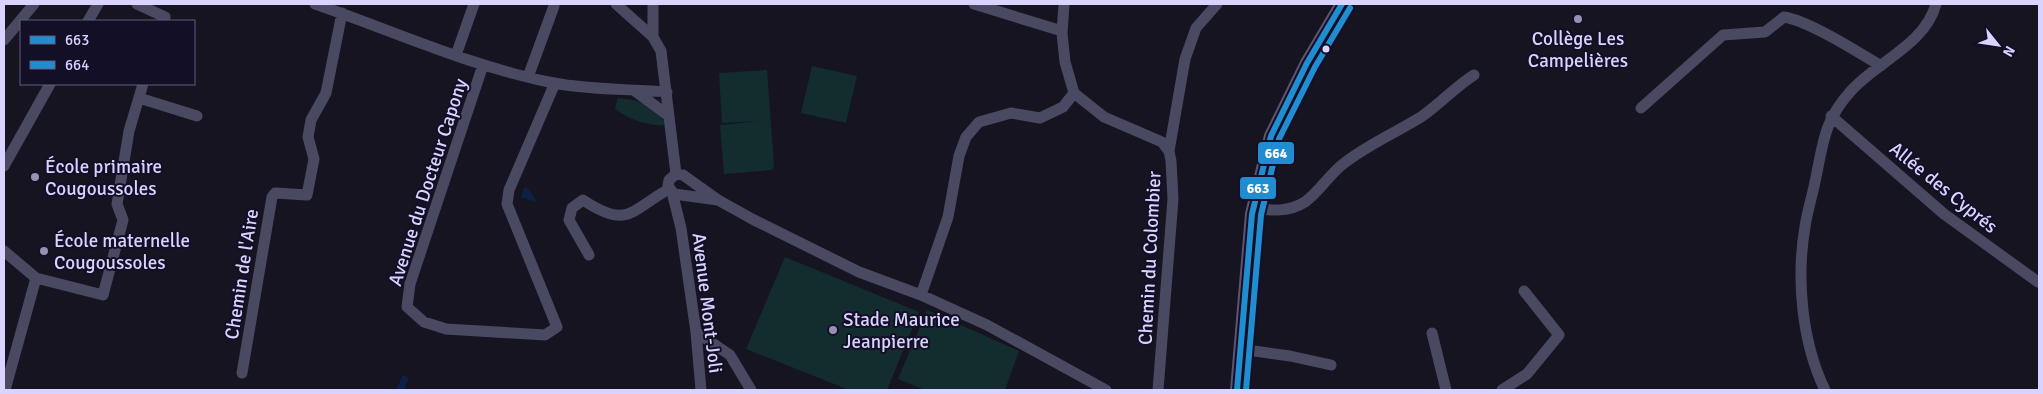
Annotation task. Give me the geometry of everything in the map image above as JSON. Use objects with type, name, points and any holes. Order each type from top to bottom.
[{"type":"main road","points":[[1237,390],[1254,208],[1271,136],[1307,63],[1341,4]]},
{"type":"street","points":[[21,20],[34,4]]},
{"type":"street","points":[[89,20],[98,4]]},
{"type":"street","points":[[137,4],[165,17],[164,20]]},
{"type":"street","points":[[315,4],[483,65],[528,77],[555,83],[668,92]]},
{"type":"street","points":[[456,55],[474,4]]},
{"type":"street","points":[[616,4],[653,36]]},
{"type":"street","points":[[652,4],[653,36],[660,51],[668,92],[676,174]]},
{"type":"street","points":[[974,4],[1062,31]]},
{"type":"street","points":[[921,295],[948,216],[959,156],[966,137],[979,122],[1011,113],[1040,118],[1063,107],[1074,93],[1065,62],[1062,31],[1064,4]]},
{"type":"street","points":[[1168,151],[1185,59],[1196,28],[1218,4]]},
{"type":"street","points":[[1825,390],[1814,367],[1800,277],[1805,226],[1825,134],[1831,116],[1851,91],[1914,38],[1931,19],[1936,4]]},
{"type":"street","points":[[528,77],[554,6]]},
{"type":"street","name":"Chemin de l'Aire","points":[[242,373],[272,197],[275,193],[307,195],[314,159],[308,137],[311,120],[326,93],[342,13]]},
{"type":"street","points":[[1641,108],[1723,35],[1765,32],[1784,17],[1793,18],[1881,66]]},
{"type":"street","points":[[4,40],[20,21]]},
{"type":"street","name":"Avenue du Docteur Capony","points":[[483,65],[410,284],[407,307],[424,322],[446,329],[545,335],[557,327],[507,204],[509,190],[555,83]]},
{"type":"street","points":[[1254,208],[1286,210],[1305,201],[1352,158],[1391,132],[1419,118],[1441,103],[1457,85],[1474,75]]},
{"type":"street","points":[[4,166],[49,85]]},
{"type":"street","points":[[4,251],[36,278],[103,295],[123,220],[117,204],[130,131],[143,85]]},
{"type":"street","points":[[633,90],[669,116]]},
{"type":"street","name":"Chemin du Colombier","points":[[1074,93],[1104,116],[1162,142],[1168,151],[1171,161],[1173,200],[1158,390]]},
{"type":"street","points":[[139,98],[197,116]]},
{"type":"street","name":"Allée des Cyprés","points":[[1831,116],[1944,214],[2038,282]]},
{"type":"street","points":[[675,192],[669,180],[676,174],[683,175],[718,200],[859,272],[921,295],[1030,346],[1106,390]]},
{"type":"street","points":[[588,255],[569,220],[572,208],[583,200],[597,210],[620,216],[633,214],[652,199],[688,190],[688,180]]},
{"type":"street","points":[[675,192],[718,200]]},
{"type":"street","name":"Avenue Mont-Joli","points":[[675,192],[696,332],[701,390]]},
{"type":"street","points":[[5,390],[36,278]]},
{"type":"street","points":[[1502,390],[1527,374],[1559,335],[1524,291]]},
{"type":"street","points":[[696,332],[730,355],[751,390]]},
{"type":"street","points":[[1432,333],[1446,390]]},
{"type":"street","points":[[1240,350],[1290,356],[1331,365]]},
{"type":"green space","points":[[812,66],[857,76],[846,123],[801,113]]},
{"type":"green space","points":[[767,70],[774,165],[772,170],[724,174],[720,125],[760,121],[722,123],[719,73]]},
{"type":"green space","points":[[618,98],[646,104],[653,108],[658,112],[665,125],[645,123],[619,112],[615,108]]},
{"type":"green space","name":"Stade Maurice Jeanpierre","points":[[785,257],[919,312],[887,390],[849,390],[746,349]]},
{"type":"green space","points":[[927,310],[1019,351],[1005,390],[925,390],[898,379]]},
{"type":"water","points":[[527,187],[536,200],[535,202],[521,197],[524,188]]},
{"type":"water","points":[[403,375],[409,378],[404,390],[396,390]]},
{"type":"transit line","name":"663","points":[[1237,390],[1252,214],[1271,136],[1307,63],[1342,4]]},
{"type":"transit line","name":"664","points":[[1246,390],[1261,215],[1279,139],[1315,67],[1350,8]]},
{"type":"place","name":"Collège Les Campelières","points":[[1578,19]]},
{"type":"place","name":"École primaire Cougoussoles","points":[[35,177]]},
{"type":"place","name":"École maternelle Cougoussoles","points":[[44,251]]},
{"type":"place","name":"Stade Maurice Jeanpierre","points":[[833,330]]}]
